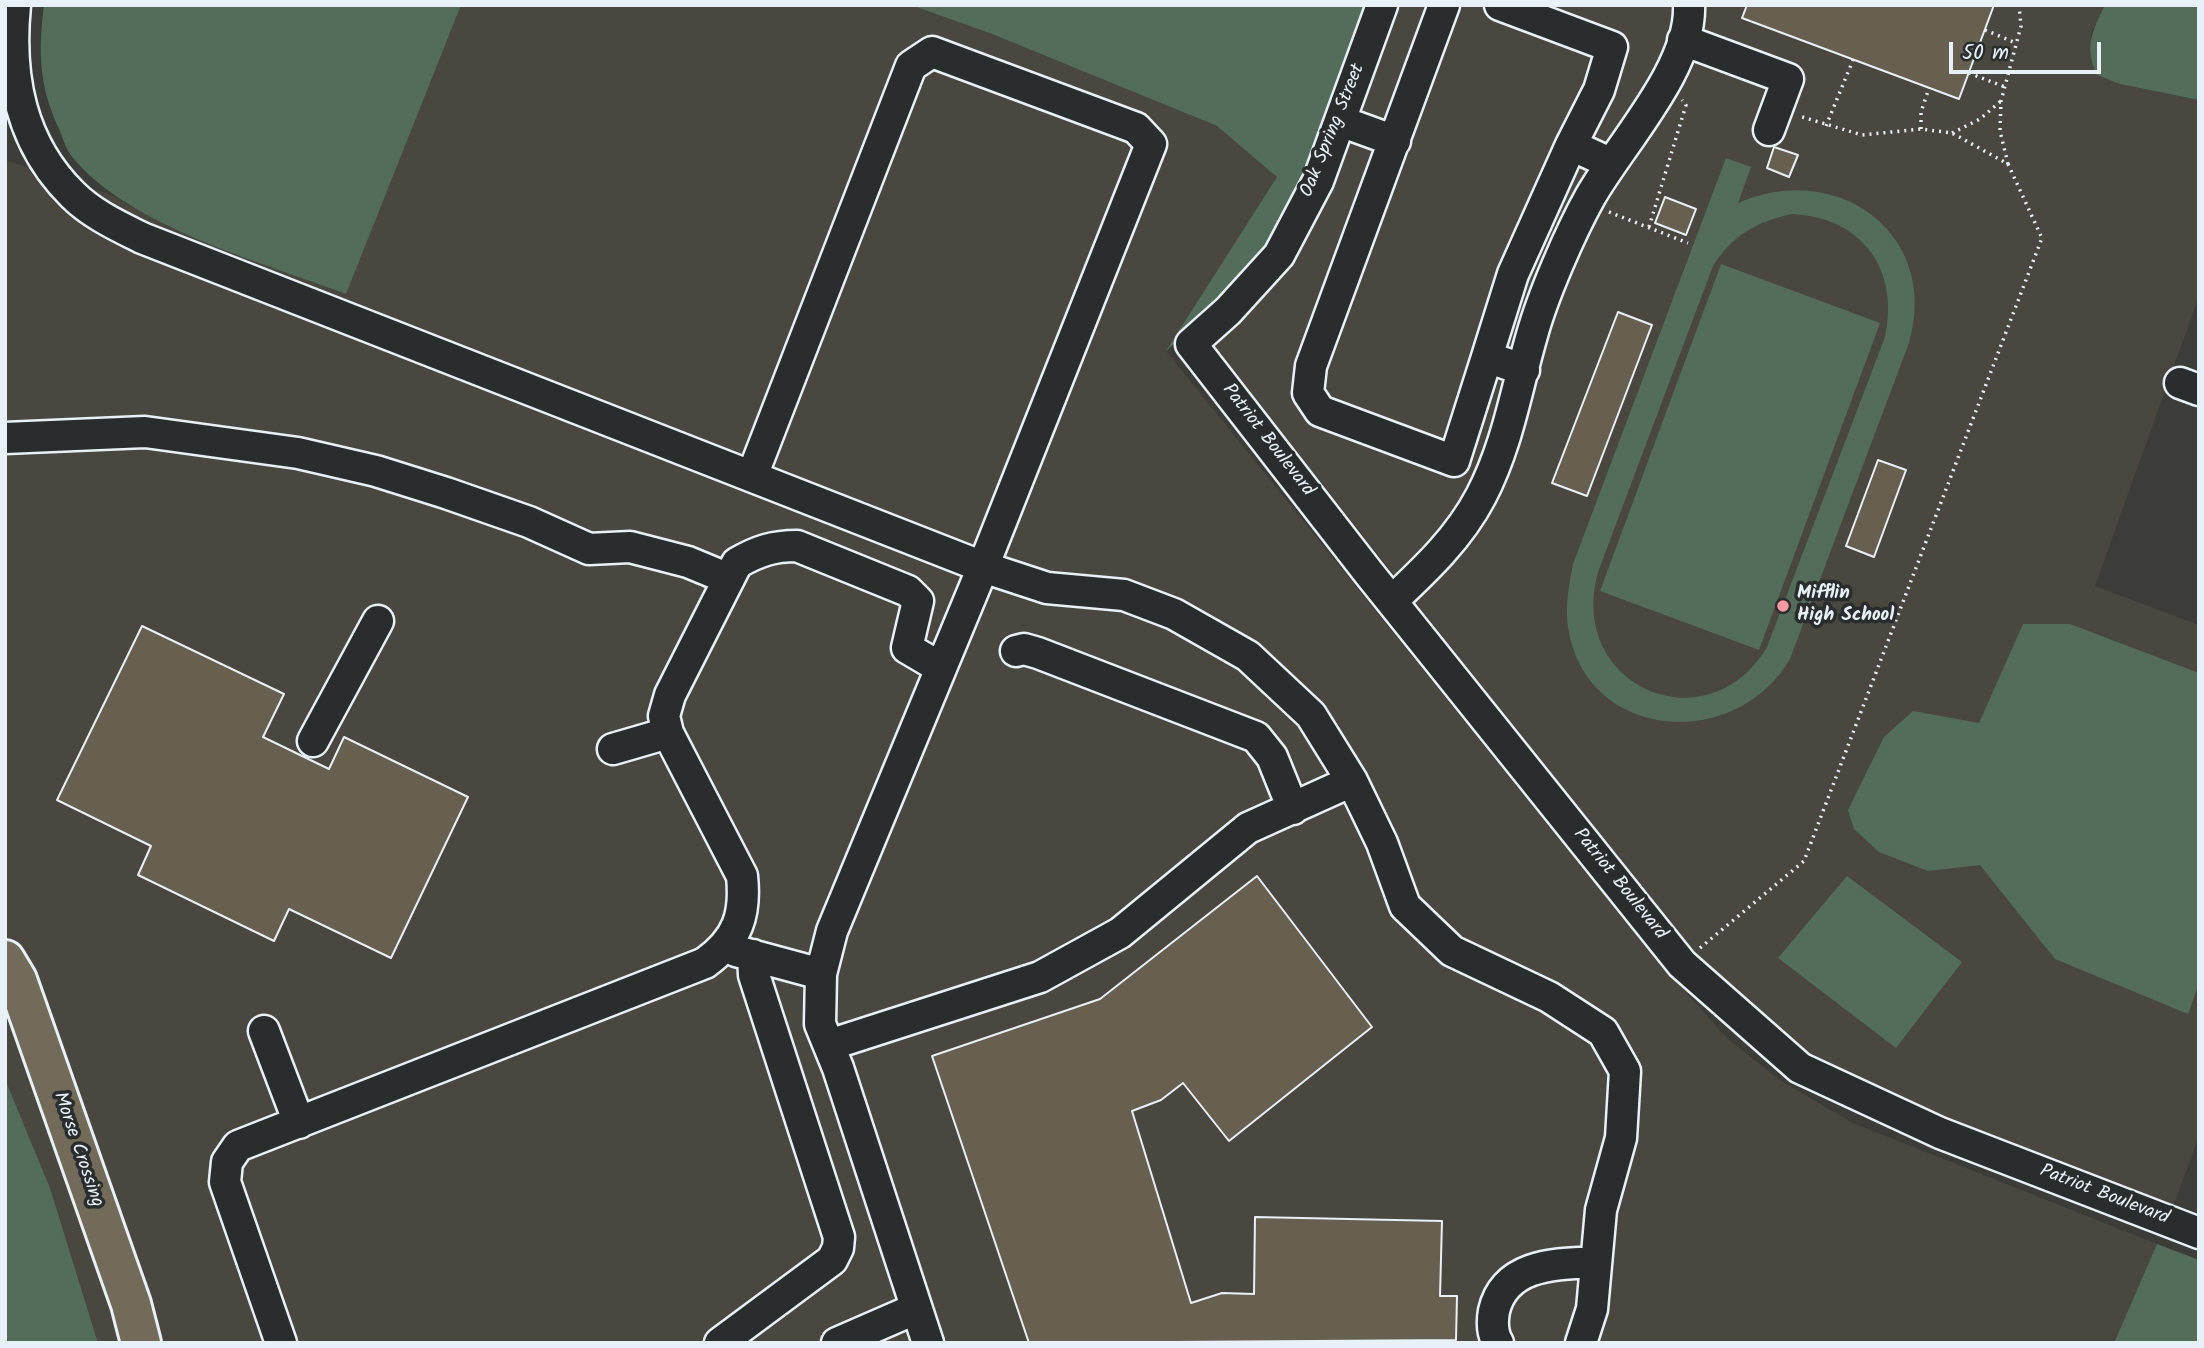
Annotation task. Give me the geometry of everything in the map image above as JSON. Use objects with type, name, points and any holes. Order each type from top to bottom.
[{"type":"main road","name":"Morse Crossing","points":[[5,961],[17,980],[131,1304],[141,1343]]},
{"type":"street","points":[[15,5],[15,90],[26,127],[44,160],[74,196],[104,218],[142,238],[983,567],[1047,588],[1124,595],[1174,614],[1248,656],[1311,715],[1352,781],[1382,843],[1405,906],[1452,951],[1549,997],[1602,1032],[1625,1071],[1621,1138],[1601,1210],[1592,1310],[1581,1343]]},
{"type":"street","name":"Oak Spring Street","points":[[1191,344],[1228,311],[1279,255],[1318,181],[1382,5]]},
{"type":"street","points":[[1444,5],[1311,366],[1308,393],[1320,411],[1454,461],[1513,274],[1599,90],[1612,47],[1500,5]]},
{"type":"street","points":[[1392,601],[1441,554],[1480,498],[1498,462],[1512,423],[1533,333],[1569,239],[1610,163],[1662,86],[1683,40],[1689,5]]},
{"type":"street","points":[[1683,40],[1788,79],[1773,118]]},
{"type":"street","points":[[752,476],[911,66],[932,52],[1136,128],[1151,144],[983,567],[832,931],[821,974],[820,1024],[928,1343]]},
{"type":"street","points":[[1340,121],[1395,141]]},
{"type":"street","points":[[1572,145],[1610,163]]},
{"type":"street","name":"Patriot Boulevard","points":[[1191,344],[1682,964],[1800,1068],[1940,1133],[2199,1233]]},
{"type":"street","points":[[1487,357],[1524,370]]},
{"type":"street","points":[[5,438],[145,432],[298,453],[376,471],[446,493],[530,523],[589,549],[630,547],[688,562],[729,579]]},
{"type":"street","points":[[720,1343],[832,1260],[838,1248],[838,1237],[754,975],[739,952],[738,925],[745,902],[743,876],[668,733],[664,716],[670,695],[737,563],[757,551],[777,546],[797,547],[908,591],[918,601],[907,648],[941,668]]},
{"type":"street","points":[[313,741],[378,621]]},
{"type":"street","points":[[1016,651],[1024,649],[1038,653],[1256,737],[1272,757],[1293,809]]},
{"type":"street","points":[[613,749],[668,733]]},
{"type":"street","points":[[829,1045],[1040,977],[1120,933],[1248,828],[1352,781]]},
{"type":"street","points":[[281,1343],[225,1182],[227,1162],[239,1146],[739,952],[821,974]]},
{"type":"street","points":[[264,1031],[299,1123]]},
{"type":"street","points":[[1498,1343],[1492,1321],[1496,1303],[1519,1275],[1540,1266],[1596,1262]]},
{"type":"street","points":[[837,1343],[915,1309]]},
{"type":"path","points":[[1682,964],[1804,861],[2042,238],[2008,164],[2000,131],[2001,101],[2021,26],[2019,5]]},
{"type":"path","points":[[1985,30],[2016,43]]},
{"type":"path","points":[[1826,126],[1853,60]]},
{"type":"path","points":[[1969,73],[2005,87]]},
{"type":"path","points":[[1921,129],[1921,112],[1929,88]]},
{"type":"path","points":[[1648,227],[1686,105],[1679,96],[1672,106]]},
{"type":"path","points":[[1952,133],[1980,119],[2001,101]]},
{"type":"path","points":[[1773,118],[1862,135],[1921,129],[1952,133],[2008,164]]},
{"type":"path","points":[[1601,212],[1603,210],[1688,243]]},
{"type":"shaded area","points":[[461,5],[911,5],[992,34],[1217,126],[1278,177],[1167,352],[1662,966],[1728,1039],[1781,1081],[1853,1123],[2157,1244],[2114,1343],[98,1343],[50,1188],[5,1079],[5,160],[109,194],[167,226],[345,294]]},
{"type":"shaded area","name":"Mifflin High School","points":[[1393,5],[2105,5],[2090,35],[2120,84],[2199,100],[2199,296],[2095,586],[2199,625],[2199,1136],[2173,1207],[1876,1092],[1805,1053],[1728,991],[1676,932],[1211,343]]},
{"type":"green space","points":[[44,5],[461,5],[346,294],[199,240],[128,204],[98,182],[68,151],[47,98],[41,54]]},
{"type":"green space","points":[[911,5],[1369,5],[1292,212],[1235,291],[1166,351],[1277,177],[1217,126],[992,34]]},
{"type":"green space","points":[[2105,5],[2199,5],[2199,100],[2120,84],[2097,75],[2090,47],[2096,23]]},
{"type":"green space","points":[[1726,158],[1751,167],[1738,203],[1775,192],[1811,191],[1844,199],[1873,216],[1895,239],[1910,269],[1915,304],[1909,343],[1790,659],[1765,689],[1735,710],[1700,720],[1665,721],[1631,712],[1602,693],[1580,665],[1567,619],[1573,564]],"holes":[[[1792,214],[1817,217],[1838,225],[1856,237],[1881,269],[1887,290],[1885,337],[1767,647],[1741,677],[1711,694],[1679,698],[1648,690],[1622,673],[1603,646],[1594,612],[1598,572],[1713,266],[1737,238],[1756,226]]]},
{"type":"green space","points":[[1721,264],[1880,323],[1759,650],[1600,591]]},
{"type":"green space","points":[[2023,624],[2070,624],[2199,673],[2199,983],[2188,1014],[2055,959],[1980,865],[1928,871],[1879,852],[1854,829],[1848,810],[1884,737],[1913,711],[1979,723]]},
{"type":"green space","points":[[1847,876],[1962,962],[1896,1048],[1778,958]]},
{"type":"green space","points":[[5,1079],[50,1188],[98,1343],[5,1343]]},
{"type":"green space","points":[[2157,1244],[2199,1260],[2199,1343],[2114,1343]]},
{"type":"building","points":[[1747,5],[1994,5],[1959,99],[1742,18]]},
{"type":"building","points":[[1774,147],[1798,155],[1789,177],[1767,168]]},
{"type":"building","points":[[1665,197],[1696,209],[1686,235],[1655,223]]},
{"type":"building","points":[[1618,312],[1652,325],[1587,496],[1552,483]]},
{"type":"building","points":[[1878,460],[1906,470],[1874,557],[1846,546]]},
{"type":"building","points":[[142,626],[284,694],[263,737],[329,769],[344,737],[468,797],[391,958],[289,909],[274,941],[138,875],[151,846],[57,800]]},
{"type":"building","points":[[1257,876],[1372,1027],[1229,1141],[1183,1083],[1161,1100],[1132,1111],[1191,1303],[1222,1293],[1254,1294],[1255,1217],[1442,1221],[1440,1296],[1457,1296],[1456,1340],[1029,1343],[932,1056],[1100,999]]},
{"type":"place","name":"Mifflin High School","points":[[1783,606]]}]
